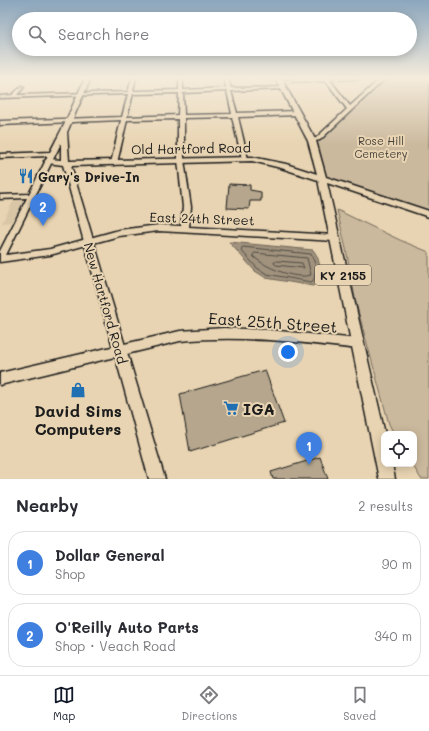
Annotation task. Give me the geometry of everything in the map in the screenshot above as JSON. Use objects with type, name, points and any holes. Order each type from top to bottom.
[{"type":"main road","name":"New Hartford Road","points":[[78,100],[68,123],[63,146],[65,163],[157,479]]},
{"type":"main road","name":"KY 2155","points":[[290,100],[312,141],[322,178],[387,479]]},
{"type":"main road","name":"Old Hartford Road","points":[[49,160],[65,163],[114,163],[245,159],[283,166],[429,214]]},
{"type":"street","points":[[114,163],[129,100]]},
{"type":"street","points":[[181,100],[182,160],[187,207],[185,228]]},
{"type":"street","points":[[231,100],[245,159]]},
{"type":"street","points":[[343,100],[350,109]]},
{"type":"street","points":[[312,141],[318,139],[359,100]]},
{"type":"street","points":[[0,123],[68,123],[125,118],[297,113]]},
{"type":"street","points":[[0,259],[68,123]]},
{"type":"street","points":[[0,156],[49,160]]},
{"type":"street","points":[[0,197],[31,196]]},
{"type":"street","name":"East 24th Street","points":[[0,259],[50,252],[138,230],[185,228],[335,238]]},
{"type":"street","name":"East 25th Street","points":[[0,379],[180,336],[220,332],[358,344]]},
{"type":"shaded area","points":[[14,200],[26,200],[15,222],[2,223]]},
{"type":"green space","name":"Rose Hill Cemetery","points":[[360,100],[429,100],[429,214],[322,178],[312,141],[318,139]]},
{"type":"green space","points":[[337,210],[402,241],[429,252],[429,479],[421,479],[414,467],[417,467],[417,431],[392,431],[389,424],[356,303]]},
{"type":"water","points":[[229,242],[313,250],[318,258],[320,268],[320,273],[316,283],[313,286],[266,278],[255,271]]},
{"type":"building","points":[[229,184],[250,185],[250,190],[261,192],[261,201],[250,201],[249,209],[227,208]]},
{"type":"building","name":"IGA","points":[[265,370],[284,423],[190,452],[180,394]]},
{"type":"building","points":[[320,457],[328,479],[273,479],[271,472]]},
{"type":"place","name":"Gary's Drive-In","points":[[26,176]]},
{"type":"place","name":"O'Reilly Auto Parts","points":[[43,226]]},
{"type":"place","name":"David Sims Computers","points":[[78,390]]},
{"type":"place","name":"IGA","points":[[231,408]]},
{"type":"place","name":"Dollar General","points":[[309,465]]}]
